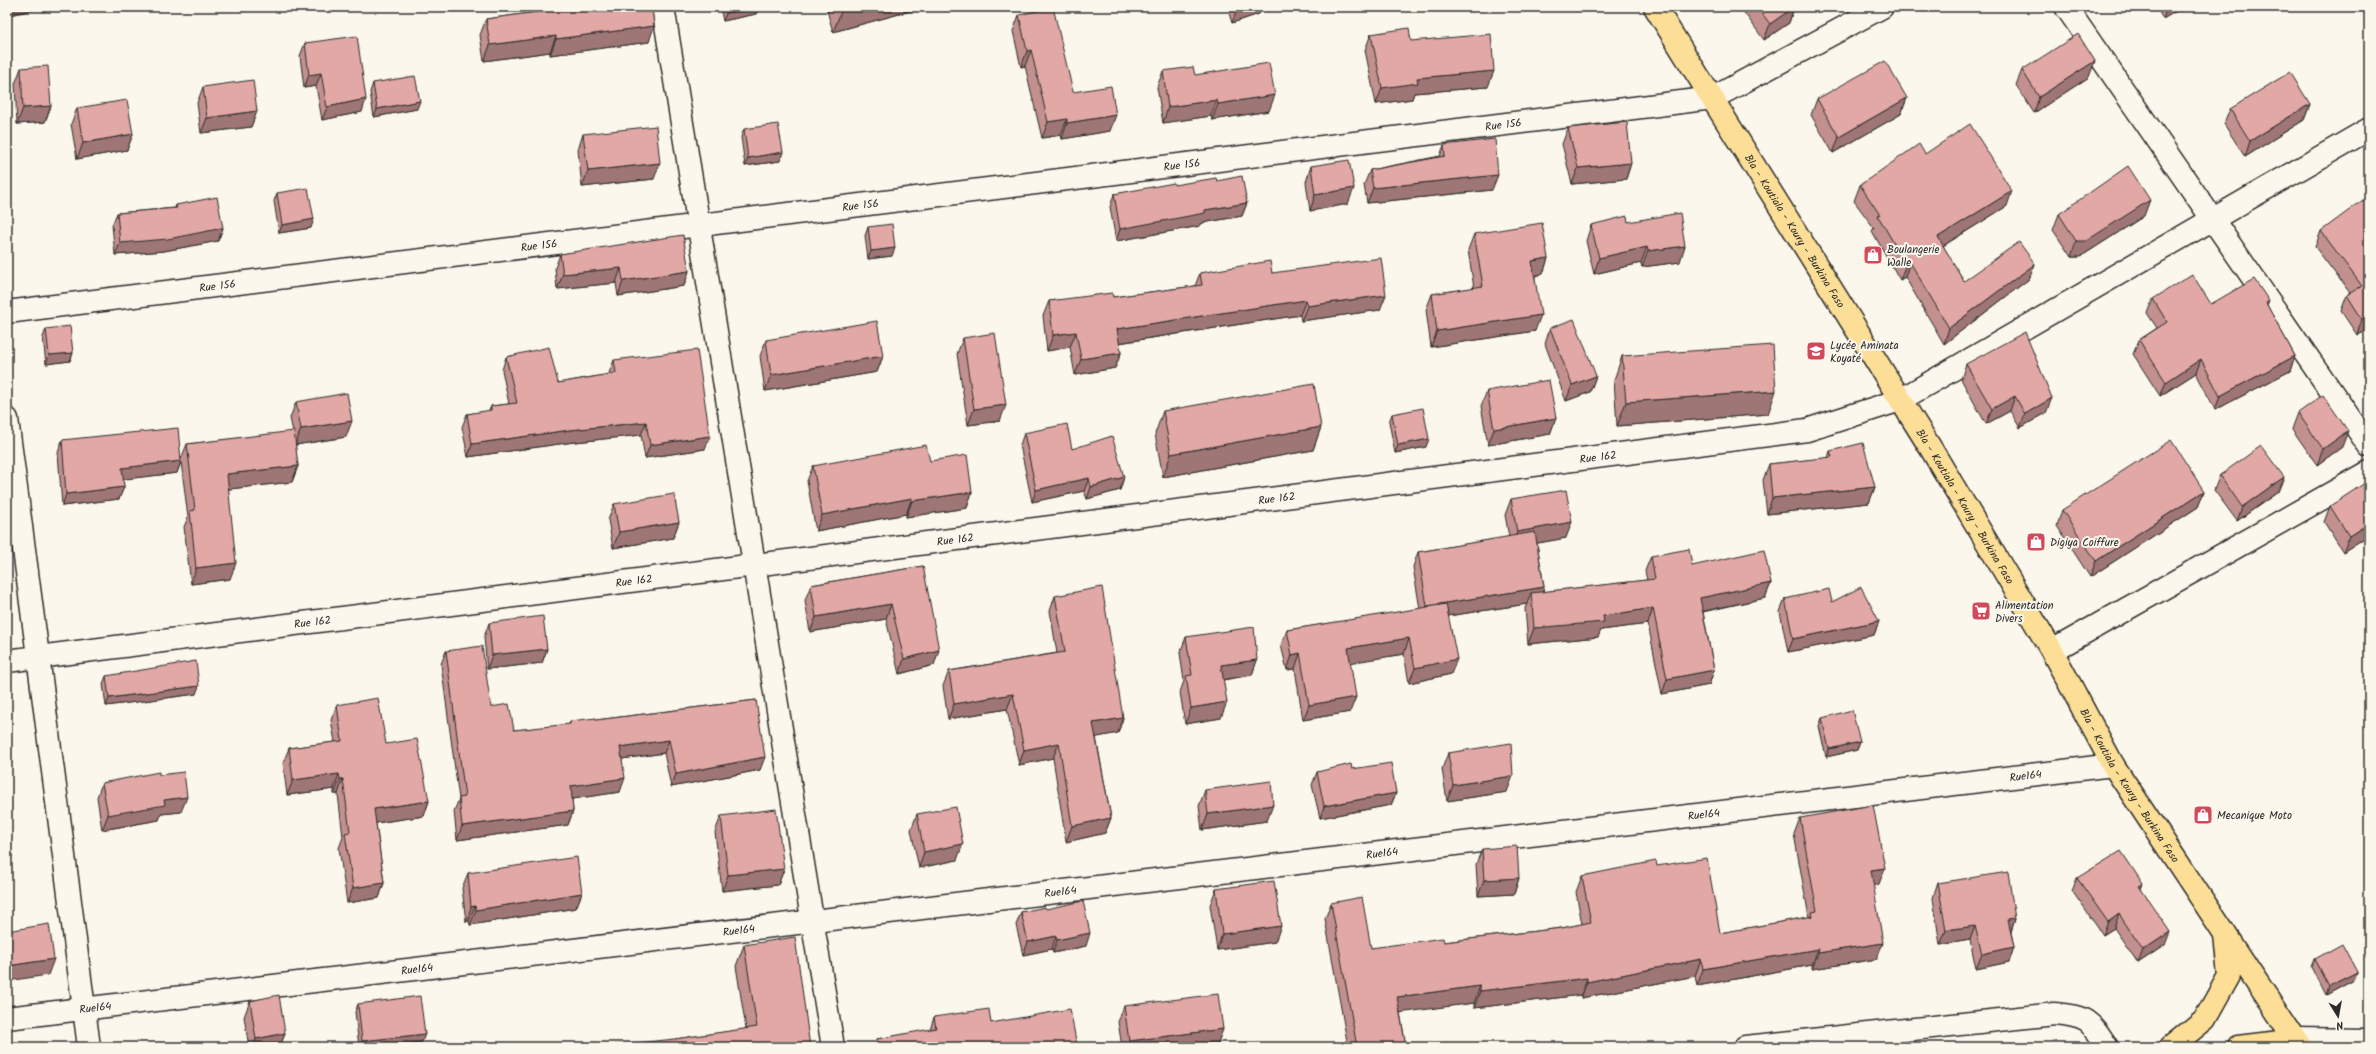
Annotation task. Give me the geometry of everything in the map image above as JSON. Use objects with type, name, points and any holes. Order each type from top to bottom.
[{"type":"main road","name":"Bla - Koutiala - Koury - Burkina Faso","points":[[1655,7],[1930,447],[2052,651],[2113,765],[2225,931],[2298,1043]]},
{"type":"main road","points":[[2171,1047],[2204,1019],[2229,976],[2225,931]]},
{"type":"main road","points":[[2239,1047],[2298,1043]]},
{"type":"street","points":[[663,7],[811,922],[833,1047]]},
{"type":"street","points":[[1713,98],[1882,7]]},
{"type":"street","points":[[2066,7],[2367,439]]},
{"type":"street","name":"Rue 156","points":[[7,312],[1713,98]]},
{"type":"street","name":"Rue 162","points":[[7,661],[1806,430],[1900,400],[2369,129]]},
{"type":"street","points":[[7,419],[89,1047]]},
{"type":"street","points":[[2052,651],[2369,472]]},
{"type":"street","name":"Rue164","points":[[7,1018],[2113,765]]},
{"type":"street","points":[[1745,1047],[2055,1014],[2080,1016],[2096,1030],[2107,1047]]},
{"type":"street","points":[[2298,1043],[2369,1041]]},
{"type":"building","points":[[552,7],[652,7],[654,26],[556,39],[556,36],[490,45],[486,19],[552,10]]},
{"type":"building","points":[[725,7],[755,7],[726,13]]},
{"type":"building","points":[[1053,7],[1073,92],[1111,86],[1116,115],[1067,123],[1067,119],[1048,122],[1031,50],[1027,51],[1019,15]]},
{"type":"building","points":[[1236,7],[1246,7],[1237,10]]},
{"type":"building","points":[[1757,7],[1794,7],[1770,24]]},
{"type":"building","points":[[1409,28],[1411,41],[1491,34],[1494,71],[1417,78],[1418,83],[1382,88],[1371,34]]},
{"type":"building","points":[[2078,34],[2095,61],[2039,97],[2022,70]]},
{"type":"building","points":[[357,36],[366,99],[327,107],[321,73],[309,75],[305,43]]},
{"type":"building","points":[[1885,61],[1907,98],[1839,137],[1817,99]]},
{"type":"building","points":[[1269,63],[1275,95],[1218,104],[1217,100],[1168,107],[1163,71],[1193,67],[1195,75]]},
{"type":"building","points":[[48,66],[51,106],[23,108],[21,68]]},
{"type":"building","points":[[2290,72],[2310,104],[2250,141],[2230,109]]},
{"type":"building","points":[[415,76],[420,101],[377,109],[373,83]]},
{"type":"building","points":[[253,80],[257,111],[207,118],[203,87]]},
{"type":"building","points":[[127,100],[133,134],[83,143],[77,108]]},
{"type":"building","points":[[1627,122],[1631,163],[1578,168],[1568,128]]},
{"type":"building","points":[[778,124],[783,152],[748,158],[744,129]]},
{"type":"building","points":[[1970,124],[2012,191],[1938,237],[1964,281],[2019,242],[2035,264],[1949,328],[1910,262],[1906,264],[1878,216],[1880,215],[1860,185],[1919,144],[1925,154]]},
{"type":"building","points":[[656,126],[660,163],[588,171],[583,134]]},
{"type":"building","points":[[1495,139],[1498,175],[1373,188],[1370,170],[1445,156],[1444,145]]},
{"type":"building","points":[[1349,160],[1354,188],[1315,195],[1311,166]]},
{"type":"building","points":[[2128,166],[2150,200],[2086,241],[2076,241],[2059,214]]},
{"type":"building","points":[[1242,176],[1247,203],[1205,210],[1205,213],[1120,229],[1114,194],[1174,183],[1174,185],[1216,178],[1217,181]]},
{"type":"building","points":[[308,188],[314,219],[282,225],[277,193]]},
{"type":"building","points":[[217,197],[223,228],[168,239],[120,243],[117,213],[177,208],[176,205]]},
{"type":"building","points":[[2363,200],[2369,208],[2369,316],[2362,319],[2347,295],[2362,286],[2321,231]]},
{"type":"building","points":[[1680,213],[1685,246],[1648,251],[1647,247],[1599,258],[1591,225],[1627,216],[1628,222]]},
{"type":"building","points":[[1542,223],[1548,258],[1532,261],[1541,315],[1437,331],[1432,294],[1483,286],[1474,234]]},
{"type":"building","points":[[892,224],[895,248],[871,251],[868,227]]},
{"type":"building","points":[[683,235],[689,271],[623,281],[621,268],[563,274],[560,254]]},
{"type":"building","points":[[1381,258],[1386,295],[1307,306],[1306,300],[1117,329],[1121,353],[1081,359],[1076,332],[1053,335],[1049,301],[1112,293],[1113,297],[1202,285],[1200,273],[1270,261],[1272,273]]},
{"type":"building","points":[[2192,274],[2211,304],[2254,279],[2269,301],[2266,303],[2295,356],[2220,396],[2201,359],[2166,382],[2139,340],[2167,322],[2153,299]]},
{"type":"building","points":[[1574,319],[1596,376],[1572,385],[1550,328]]},
{"type":"building","points":[[877,321],[883,356],[771,375],[766,340]]},
{"type":"building","points":[[70,326],[73,353],[49,355],[46,329]]},
{"type":"building","points":[[2025,332],[2052,398],[2025,414],[2015,396],[1992,409],[1966,364]]},
{"type":"building","points":[[995,333],[1006,405],[974,409],[963,338]]},
{"type":"building","points":[[1773,345],[1776,391],[1626,402],[1622,356]]},
{"type":"building","points":[[549,347],[558,383],[616,373],[614,360],[697,350],[710,436],[650,445],[646,422],[570,430],[472,444],[467,414],[491,410],[491,406],[517,403],[506,357]]},
{"type":"building","points":[[1549,380],[1556,418],[1494,429],[1487,391]]},
{"type":"building","points":[[1314,384],[1321,427],[1171,454],[1163,411]]},
{"type":"building","points":[[347,393],[352,421],[301,429],[296,402]]},
{"type":"building","points":[[2323,395],[2348,431],[2323,449],[2298,413]]},
{"type":"building","points":[[1423,408],[1429,439],[1398,445],[1392,414]]},
{"type":"building","points":[[1067,424],[1072,449],[1112,436],[1124,477],[1091,487],[1089,478],[1036,490],[1024,433]]},
{"type":"building","points":[[178,428],[181,461],[122,468],[124,487],[66,494],[62,440]]},
{"type":"building","points":[[294,431],[298,466],[227,474],[236,563],[196,568],[190,511],[195,510],[187,444]]},
{"type":"building","points":[[2171,440],[2204,491],[2096,561],[2062,510]]},
{"type":"building","points":[[1863,443],[1875,487],[1772,498],[1769,464],[1832,457],[1830,451]]},
{"type":"building","points":[[926,445],[930,461],[967,455],[972,492],[912,501],[912,498],[822,515],[813,466]]},
{"type":"building","points":[[2261,446],[2284,477],[2242,507],[2220,475]]},
{"type":"building","points":[[2368,481],[2369,523],[2349,536],[2330,506]]},
{"type":"building","points":[[1566,490],[1572,522],[1517,532],[1511,499]]},
{"type":"building","points":[[674,494],[679,522],[619,532],[614,504]]},
{"type":"building","points":[[1535,532],[1544,587],[1427,606],[1418,552]]},
{"type":"building","points":[[1689,549],[1692,566],[1764,550],[1771,583],[1700,598],[1714,670],[1667,679],[1653,608],[1603,616],[1604,622],[1534,628],[1531,593],[1655,579],[1651,556]]},
{"type":"building","points":[[923,566],[939,650],[904,659],[891,604],[816,617],[811,585]]},
{"type":"building","points":[[1102,587],[1123,718],[1093,723],[1111,818],[1072,826],[1059,743],[1024,750],[1013,694],[954,704],[949,671],[1065,652],[1055,596]]},
{"type":"building","points":[[1861,587],[1879,621],[1793,639],[1785,599],[1829,589],[1832,602]]},
{"type":"building","points":[[7,595],[9,606],[7,607]]},
{"type":"building","points":[[1446,604],[1457,659],[1415,668],[1409,638],[1348,648],[1356,697],[1309,705],[1300,653],[1292,655],[1287,630]]},
{"type":"building","points":[[543,616],[547,649],[492,655],[489,623]]},
{"type":"building","points":[[1254,627],[1257,660],[1221,665],[1227,702],[1191,708],[1186,676],[1192,675],[1186,637]]},
{"type":"building","points":[[482,646],[491,707],[509,704],[514,730],[570,724],[570,721],[596,718],[596,720],[756,700],[765,757],[676,774],[669,740],[620,747],[625,778],[571,786],[573,811],[462,826],[459,798],[465,797],[446,651]]},
{"type":"building","points":[[196,661],[199,686],[109,698],[106,676]]},
{"type":"building","points":[[378,698],[386,744],[417,739],[429,801],[374,809],[384,883],[353,888],[345,833],[350,832],[343,779],[340,779],[339,774],[293,780],[289,748],[342,741],[337,705]]},
{"type":"building","points":[[1852,710],[1860,742],[1829,749],[1822,718]]},
{"type":"building","points":[[1511,743],[1513,776],[1453,785],[1448,753]]},
{"type":"building","points":[[1391,763],[1396,793],[1324,806],[1317,772],[1351,764],[1352,769]]},
{"type":"building","points":[[159,772],[159,775],[184,772],[187,797],[164,800],[165,805],[108,815],[102,783]]},
{"type":"building","points":[[1271,781],[1273,805],[1208,814],[1205,790]]},
{"type":"building","points":[[1873,805],[1885,868],[1871,870],[1883,943],[1818,953],[1818,949],[1703,969],[1701,959],[1587,982],[1587,978],[1480,991],[1480,986],[1397,997],[1406,1047],[1357,1047],[1331,903],[1362,897],[1371,948],[1443,938],[1444,942],[1562,928],[1591,922],[1582,876],[1656,861],[1657,866],[1707,858],[1720,933],[1813,916],[1812,912],[1817,911],[1800,818]]},
{"type":"building","points":[[956,807],[963,844],[924,852],[917,814]]},
{"type":"building","points":[[776,809],[784,869],[728,875],[721,816]]},
{"type":"building","points":[[1517,846],[1519,878],[1484,880],[1482,849]]},
{"type":"building","points":[[2121,851],[2143,884],[2139,886],[2170,932],[2143,950],[2119,914],[2108,922],[2077,878]]},
{"type":"building","points":[[577,857],[582,893],[476,910],[475,906],[471,907],[468,873]]},
{"type":"building","points":[[2008,872],[2015,919],[2008,920],[2014,947],[1982,954],[1975,926],[1946,930],[1938,883]]},
{"type":"building","points":[[1274,881],[1281,926],[1222,934],[1216,889]]},
{"type":"building","points":[[1083,901],[1090,933],[1057,940],[1056,936],[1028,942],[1021,912],[1045,907],[1046,909]]},
{"type":"building","points":[[49,924],[54,959],[7,966],[7,931]]},
{"type":"building","points":[[795,937],[810,1047],[597,1047],[675,1039],[757,1027],[744,945]]},
{"type":"building","points":[[2342,944],[2357,972],[2329,986],[2315,959]]},
{"type":"building","points":[[1218,994],[1223,1029],[1129,1041],[1124,1006]]},
{"type":"building","points":[[279,995],[285,1033],[256,1039],[250,1001]]},
{"type":"building","points":[[420,996],[425,1034],[362,1041],[358,1004]]},
{"type":"building","points":[[989,1009],[991,1023],[1070,1009],[1077,1046],[878,1047],[877,1039],[936,1028],[934,1017]]},
{"type":"place","name":"Boulangerie Walle","points":[[1873,255]]},
{"type":"place","name":"Lycée Aminata Koyaté","points":[[1816,351]]},
{"type":"place","name":"Digiya Coiffure","points":[[2036,542]]},
{"type":"place","name":"Alimentation Divers","points":[[1981,611]]},
{"type":"place","name":"Mecanique Moto","points":[[2203,815]]}]
